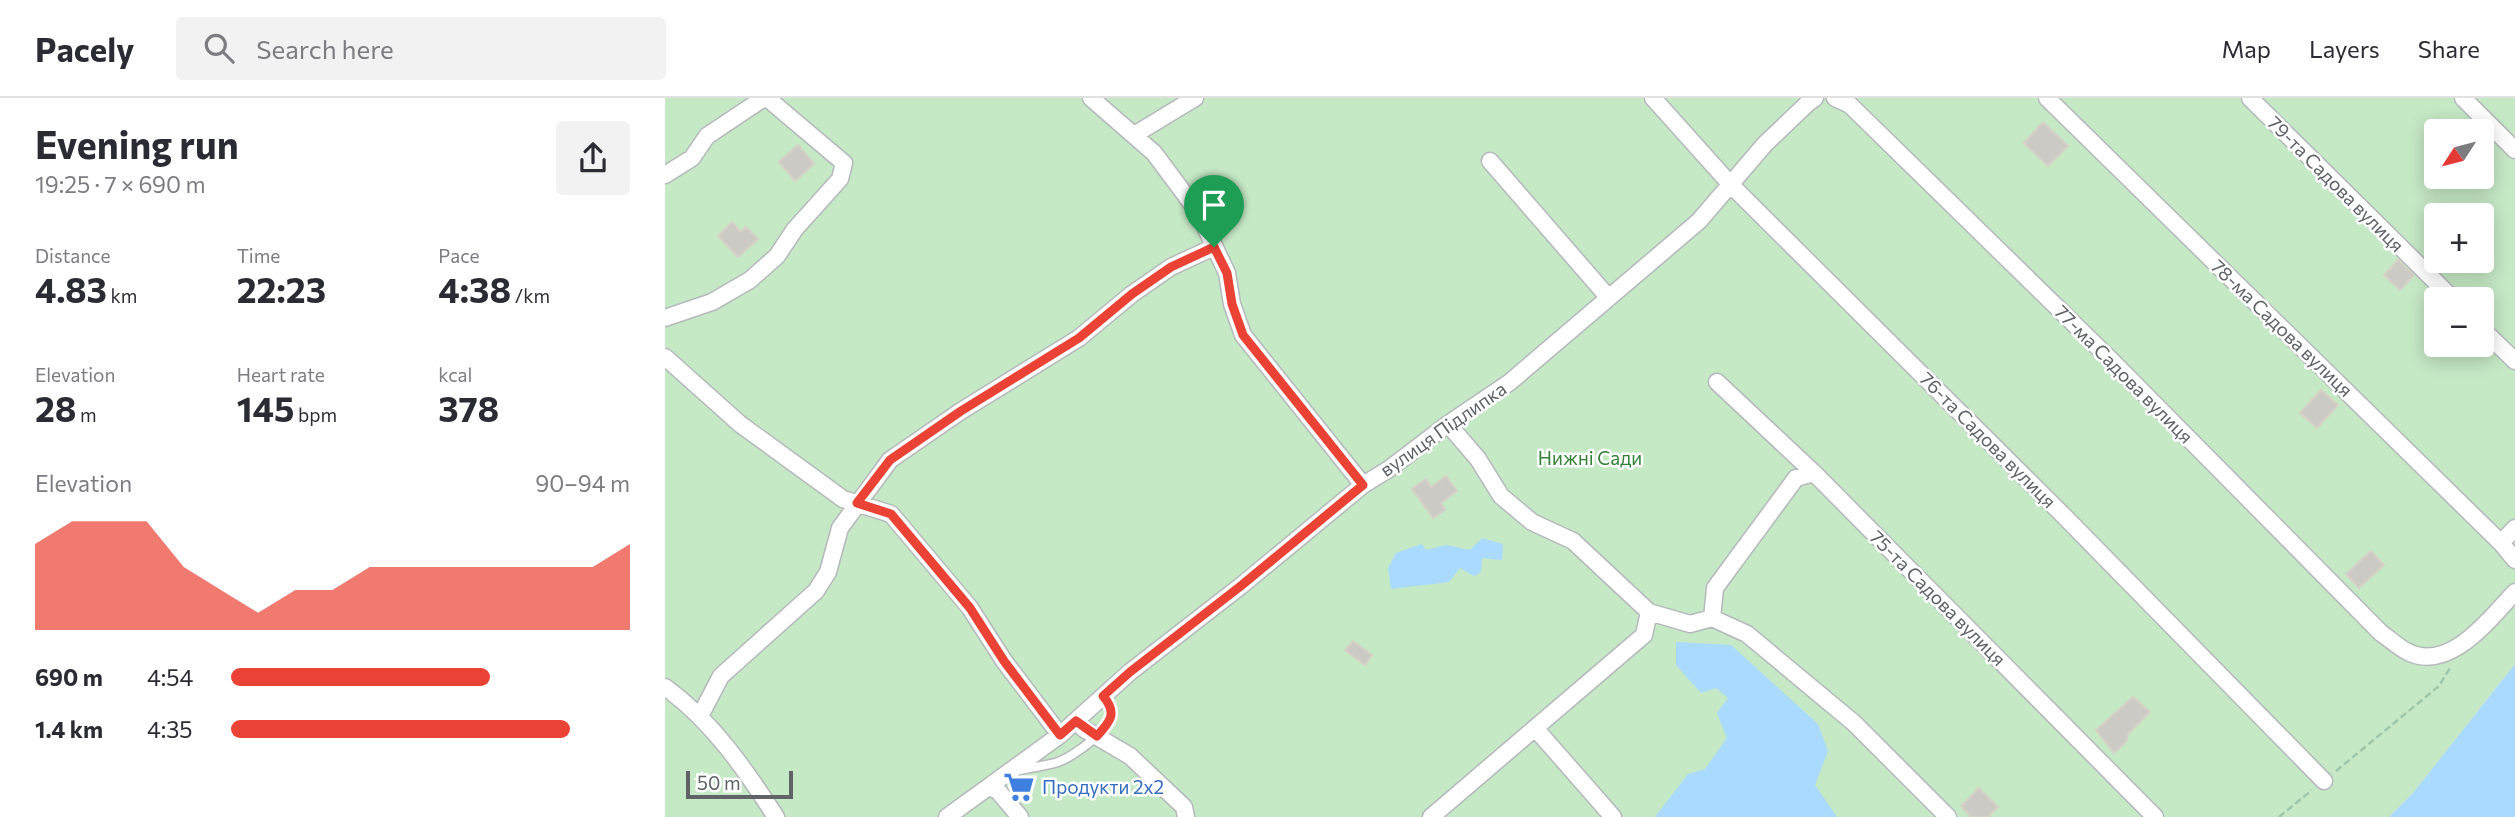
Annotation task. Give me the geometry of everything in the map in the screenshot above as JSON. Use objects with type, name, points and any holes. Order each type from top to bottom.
[{"type":"street","points":[[665,175],[692,158],[707,136],[766,98],[844,163],[839,179],[795,229],[777,256],[750,280],[712,302],[665,318]]},
{"type":"street","points":[[1091,98],[1154,153],[1198,212],[1227,273],[1232,304],[1243,335],[1363,485]]},
{"type":"street","points":[[1134,135],[1195,98]]},
{"type":"street","name":"76-та Садова вулиця","points":[[1653,98],[1731,185],[2064,516],[2324,781]]},
{"type":"street","points":[[1731,185],[1765,144],[1815,98]]},
{"type":"street","name":"77-ма Садова вулиця","points":[[1835,98],[1850,105],[2092,341],[2381,633],[2410,653],[2435,657],[2464,645],[2515,593]]},
{"type":"street","name":"78-ма Садова вулиця","points":[[2047,98],[2501,543],[2515,560]]},
{"type":"street","name":"79-та Садова вулиця","points":[[2250,98],[2441,287]]},
{"type":"street","points":[[2463,98],[2515,150]]},
{"type":"street","points":[[1490,161],[1608,297]]},
{"type":"street","name":"вулиця Підлипка","points":[[947,817],[1060,735],[1130,672],[1363,485],[1510,382],[1699,221],[1731,185]]},
{"type":"street","points":[[700,716],[721,676],[816,591],[828,572],[840,528],[890,460],[961,411],[1079,338],[1132,294],[1171,267],[1214,247]]},
{"type":"street","points":[[2494,341],[2515,361]]},
{"type":"street","points":[[665,357],[740,424],[843,499],[891,514],[970,608],[1004,661],[1060,735]]},
{"type":"street","name":"75-та Садова вулиця","points":[[1717,382],[1814,473],[2155,817]]},
{"type":"street","points":[[1448,424],[1478,459],[1501,496],[1532,522],[1573,541],[1649,612],[1690,625],[1713,618],[1747,634],[1854,723],[1948,817]]},
{"type":"street","points":[[1713,618],[1715,589],[1796,478],[1814,473]]},
{"type":"street","points":[[2501,543],[2515,528]]},
{"type":"street","points":[[1431,817],[1644,635],[1649,612]]},
{"type":"street","points":[[665,687],[700,716],[744,769],[776,817]]},
{"type":"street","points":[[1076,721],[1130,756],[1184,807],[1187,817]]},
{"type":"street","points":[[1535,728],[1613,817]]},
{"type":"street","points":[[989,787],[998,791],[1020,817]]},
{"type":"lane","points":[[1010,772],[1059,762],[1097,736],[1110,722],[1113,712],[1103,696]]},
{"type":"path","points":[[2279,817],[2439,686],[2452,665]]},
{"type":"green space","name":"Нижні Сади","points":[[665,98],[2515,98],[2515,664],[2413,793],[2389,817],[665,817]]},
{"type":"water","points":[[1482,538],[1503,544],[1502,560],[1482,558],[1481,572],[1474,576],[1460,568],[1449,582],[1391,589],[1388,568],[1396,553],[1422,544],[1426,550],[1446,545],[1470,550]]},
{"type":"water","points":[[1676,642],[1731,645],[1818,724],[1828,751],[1815,785],[1837,817],[1655,817],[1688,774],[1705,769],[1727,738],[1717,713],[1728,698],[1716,688],[1701,693],[1676,665]]},
{"type":"water","points":[[2515,664],[2515,817],[2389,817],[2413,793]]},
{"type":"building","points":[[2043,122],[2068,146],[2048,166],[2024,143]]},
{"type":"building","points":[[798,145],[814,164],[795,181],[779,162]]},
{"type":"building","points":[[732,222],[741,232],[746,227],[758,239],[738,257],[718,236]]},
{"type":"building","points":[[2398,260],[2414,275],[2400,290],[2384,275]]},
{"type":"building","points":[[2321,390],[2338,405],[2317,428],[2300,413]]},
{"type":"building","points":[[1446,476],[1457,491],[1441,503],[1445,510],[1433,518],[1412,489],[1426,479],[1431,487]]},
{"type":"building","points":[[2371,551],[2384,565],[2359,588],[2346,574]]},
{"type":"building","points":[[1353,641],[1372,655],[1365,665],[1345,650]]},
{"type":"building","points":[[2133,697],[2150,712],[2114,753],[2096,730]]},
{"type":"building","points":[[1979,788],[1998,807],[1988,817],[1971,817],[1961,806]]},
{"type":"place","name":"Продукти 2х2","points":[[1019,787]]},
{"type":"route","points":[[1214,247],[1227,273],[1232,304],[1243,335],[1363,485],[1103,696],[1113,712],[1110,722],[1097,736],[1076,721],[1060,735],[1004,661],[970,608],[891,514],[857,503],[890,460],[961,411],[1079,338],[1132,294],[1171,267],[1214,247]]}]
